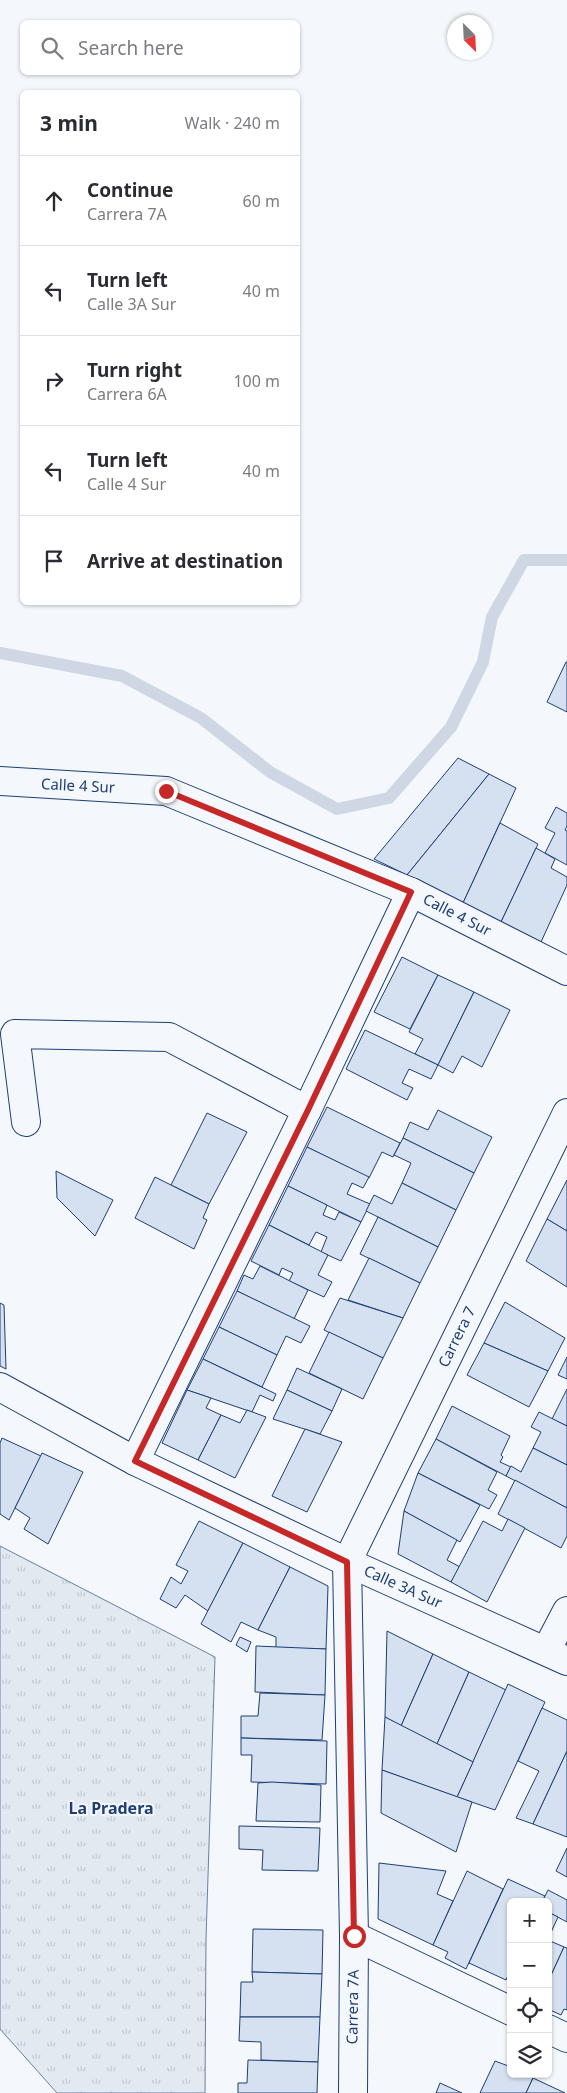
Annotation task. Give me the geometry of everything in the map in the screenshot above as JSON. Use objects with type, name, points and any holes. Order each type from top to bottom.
[{"type":"street","name":"Calle 4 Sur","points":[[0,781],[166,791],[411,892],[567,971]]},
{"type":"street","points":[[135,1461],[308,1110],[411,892]]},
{"type":"street","points":[[26,1122],[15,1034],[169,1037],[308,1110]]},
{"type":"street","name":"Carrera 7","points":[[347,1562],[567,1113]]},
{"type":"street","name":"Calle 3A Sur","points":[[0,1387],[135,1461],[347,1562],[556,1656]]},
{"type":"street","name":"Carrera 7A","points":[[347,1562],[354,1936],[352,2093]]},
{"type":"street","points":[[556,1656],[567,1611]]},
{"type":"street","points":[[354,1936],[507,2009]]},
{"type":"street","points":[[552,2031],[567,2038]]},
{"type":"green space","points":[[0,1546],[215,1657],[206,1939],[205,2093],[57,2093],[0,2029]]},
{"type":"building","points":[[567,662],[567,712],[547,702]]},
{"type":"building","points":[[458,758],[489,774],[407,875],[374,859]]},
{"type":"building","points":[[489,774],[516,788],[463,903],[407,875]]},
{"type":"building","points":[[556,807],[567,813],[567,826],[565,830],[567,831],[567,865],[545,853],[555,833],[545,828]]},
{"type":"building","points":[[500,823],[538,844],[501,922],[463,903]]},
{"type":"building","points":[[536,848],[555,859],[551,868],[567,877],[567,885],[541,942],[501,922]]},
{"type":"building","points":[[402,957],[438,975],[410,1029],[374,1012]]},
{"type":"building","points":[[438,975],[474,992],[438,1065],[415,1054],[423,1039],[409,1032]]},
{"type":"building","points":[[474,992],[510,1010],[482,1067],[462,1056],[453,1073],[438,1065]]},
{"type":"building","points":[[365,1030],[438,1065],[431,1079],[409,1069],[402,1083],[413,1088],[407,1100],[346,1069]]},
{"type":"building","points":[[327,1107],[400,1143],[393,1157],[382,1152],[369,1178],[307,1147]]},
{"type":"building","points":[[438,1110],[492,1137],[474,1173],[403,1138],[410,1122],[428,1130]]},
{"type":"building","points":[[207,1113],[247,1132],[209,1204],[171,1185]]},
{"type":"building","points":[[403,1138],[474,1173],[456,1210],[402,1183],[411,1163],[394,1155]]},
{"type":"building","points":[[307,1147],[369,1177],[363,1188],[352,1183],[347,1194],[370,1204],[361,1222],[288,1186]]},
{"type":"building","points":[[56,1171],[113,1200],[95,1236],[57,1198]]},
{"type":"building","points":[[155,1177],[209,1204],[203,1218],[207,1220],[194,1249],[135,1218]]},
{"type":"building","points":[[567,1180],[567,1231],[547,1219]]},
{"type":"building","points":[[402,1183],[456,1210],[438,1247],[366,1211],[374,1195],[392,1204]]},
{"type":"building","points":[[288,1186],[327,1205],[323,1215],[335,1220],[339,1212],[361,1222],[341,1261],[321,1252],[327,1237],[316,1232],[309,1245],[269,1225]]},
{"type":"building","points":[[378,1217],[438,1247],[420,1283],[360,1254]]},
{"type":"building","points":[[547,1219],[567,1231],[567,1287],[526,1261]]},
{"type":"building","points":[[269,1225],[328,1255],[318,1275],[332,1282],[324,1297],[289,1281],[293,1273],[282,1268],[279,1275],[251,1261]]},
{"type":"building","points":[[369,1258],[420,1283],[403,1318],[348,1300]]},
{"type":"building","points":[[260,1266],[308,1290],[294,1319],[237,1291],[244,1275],[253,1279]]},
{"type":"building","points":[[237,1291],[310,1326],[301,1343],[286,1336],[277,1355],[219,1327]]},
{"type":"building","points":[[340,1298],[403,1318],[383,1358],[324,1330]]},
{"type":"building","points":[[505,1302],[565,1338],[548,1371],[484,1343]]},
{"type":"building","points":[[0,1303],[4,1305],[6,1369],[0,1366]]},
{"type":"building","points":[[219,1327],[277,1355],[262,1387],[203,1359]]},
{"type":"building","points":[[329,1332],[383,1358],[363,1399],[309,1373]]},
{"type":"building","points":[[484,1343],[548,1371],[529,1407],[467,1375]]},
{"type":"building","points":[[567,1357],[567,1379],[558,1375]]},
{"type":"building","points":[[203,1359],[276,1394],[273,1401],[260,1395],[252,1412],[187,1390]]},
{"type":"building","points":[[297,1368],[342,1389],[332,1411],[287,1390]]},
{"type":"building","points":[[567,1389],[567,1426],[552,1419]]},
{"type":"building","points":[[187,1390],[211,1398],[206,1408],[221,1415],[198,1460],[162,1443]]},
{"type":"building","points":[[287,1390],[332,1411],[320,1434],[273,1419]]},
{"type":"building","points":[[452,1406],[510,1436],[501,1455],[503,1457],[500,1462],[511,1467],[506,1476],[436,1439]]},
{"type":"building","points":[[247,1410],[266,1417],[235,1478],[198,1460],[221,1415],[240,1423]]},
{"type":"building","points":[[539,1412],[567,1426],[567,1465],[533,1448],[541,1432],[531,1427]]},
{"type":"building","points":[[305,1429],[342,1442],[307,1512],[272,1496]]},
{"type":"building","points":[[2,1438],[41,1456],[9,1520],[0,1514],[0,1443]]},
{"type":"building","points":[[436,1439],[497,1472],[488,1490],[497,1495],[489,1509],[418,1473]]},
{"type":"building","points":[[533,1448],[567,1465],[567,1508],[506,1476],[511,1466],[521,1472]]},
{"type":"building","points":[[42,1453],[83,1472],[48,1544],[24,1529],[30,1518],[15,1508]]},
{"type":"building","points":[[418,1473],[480,1505],[460,1542],[404,1511]]},
{"type":"building","points":[[515,1480],[567,1508],[567,1536],[561,1548],[498,1514]]},
{"type":"building","points":[[404,1511],[457,1540],[447,1560],[460,1567],[451,1582],[398,1554]]},
{"type":"building","points":[[508,1519],[525,1528],[487,1602],[451,1582],[483,1521],[502,1531]]},
{"type":"building","points":[[199,1521],[243,1543],[208,1611],[185,1595],[176,1608],[160,1599],[171,1577],[181,1584],[188,1571],[176,1565]]},
{"type":"building","points":[[243,1543],[290,1567],[258,1630],[241,1622],[231,1642],[201,1624]]},
{"type":"building","points":[[290,1567],[328,1586],[326,1649],[276,1648],[276,1637],[258,1630]]},
{"type":"building","points":[[387,1631],[433,1654],[401,1726],[385,1717]]},
{"type":"building","points":[[240,1637],[251,1642],[247,1652],[236,1645]]},
{"type":"building","points":[[256,1646],[326,1649],[325,1695],[255,1692]]},
{"type":"building","points":[[433,1654],[469,1672],[437,1744],[401,1726]]},
{"type":"building","points":[[469,1672],[506,1690],[473,1762],[437,1744]]},
{"type":"building","points":[[508,1684],[545,1702],[495,1810],[457,1797]]},
{"type":"building","points":[[260,1693],[325,1695],[322,1740],[241,1738],[241,1716],[258,1716]]},
{"type":"building","points":[[542,1708],[567,1720],[567,1751],[533,1824],[516,1818],[539,1771],[518,1761]]},
{"type":"building","points":[[385,1717],[473,1762],[457,1797],[382,1770]]},
{"type":"building","points":[[241,1738],[327,1741],[326,1784],[251,1782],[252,1755],[241,1755]]},
{"type":"building","points":[[567,1751],[567,1837],[533,1824]]},
{"type":"building","points":[[382,1770],[472,1802],[456,1852],[381,1813]]},
{"type":"building","points":[[258,1783],[321,1785],[320,1822],[256,1821]]},
{"type":"building","points":[[239,1826],[320,1828],[318,1871],[262,1870],[263,1850],[239,1849]]},
{"type":"building","points":[[567,1848],[567,1877],[556,1871]]},
{"type":"building","points":[[379,1863],[446,1871],[437,1894],[453,1901],[433,1945],[378,1919]]},
{"type":"building","points":[[467,1871],[503,1889],[466,1969],[445,1958],[448,1952],[433,1945]]},
{"type":"building","points":[[508,1879],[545,1896],[544,1898],[507,1898],[506,1980],[469,1963]]},
{"type":"building","points":[[548,1890],[567,1900],[567,1922],[552,1914],[552,1898],[544,1898]]},
{"type":"building","points":[[552,1914],[558,1917],[552,1930]]},
{"type":"building","points":[[253,1929],[323,1930],[322,1974],[252,1972]]},
{"type":"building","points":[[552,1942],[564,1947],[552,1973]]},
{"type":"building","points":[[564,1947],[567,1948],[567,2010],[564,2009],[561,2015],[552,2011],[552,1973]]},
{"type":"building","points":[[252,1972],[322,1974],[320,2017],[240,2017],[241,1982],[253,1982]]},
{"type":"building","points":[[240,2017],[320,2017],[318,2062],[261,2060],[261,2042],[239,2041]]},
{"type":"building","points":[[248,2060],[318,2062],[317,2093],[238,2093],[238,2083],[247,2083]]},
{"type":"building","points":[[495,2061],[507,2066],[507,2078],[533,2078],[526,2093],[480,2093]]},
{"type":"building","points":[[533,2078],[565,2093],[526,2093]]},
{"type":"building","points":[[440,2083],[462,2093],[436,2093]]},
{"type":"waterway","points":[[0,653],[122,676],[201,718],[270,772],[337,809],[389,798],[451,727],[483,662],[492,617],[524,560],[567,560]]},
{"type":"district","name":"La Pradera","points":[[111,1808]]},
{"type":"route","points":[[166,791],[411,892],[308,1110],[135,1461],[347,1562],[354,1936]]}]
